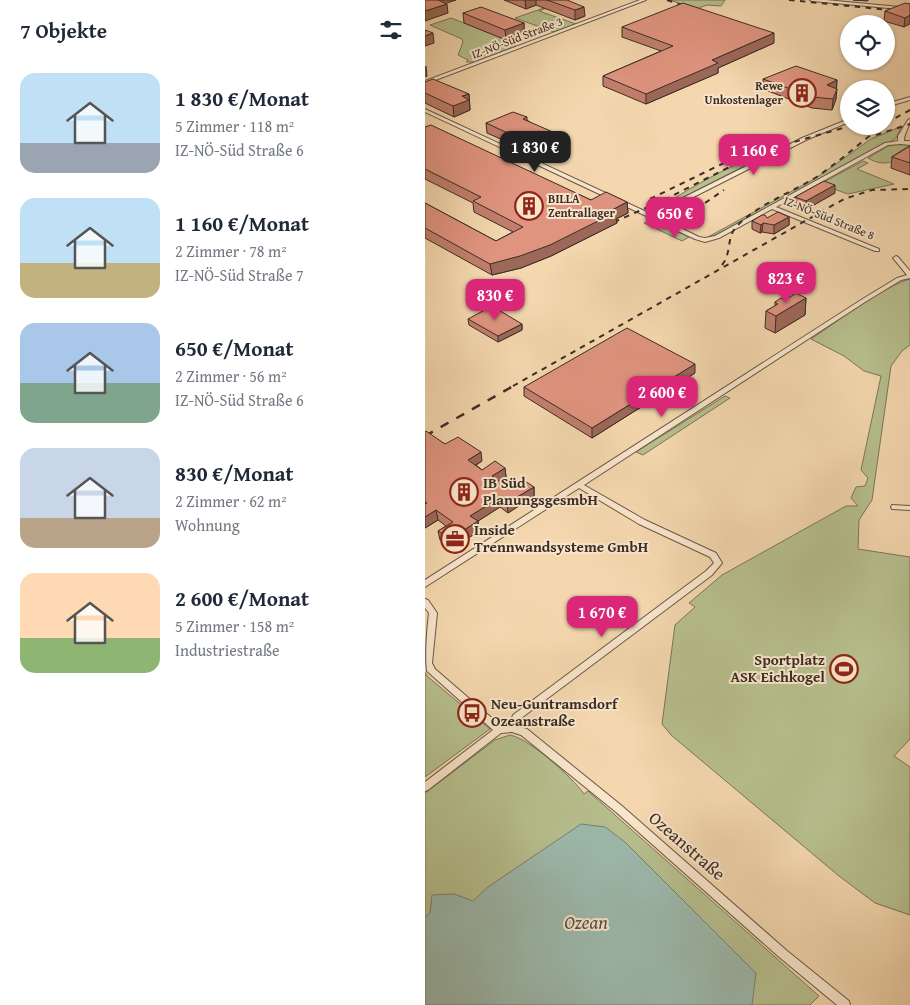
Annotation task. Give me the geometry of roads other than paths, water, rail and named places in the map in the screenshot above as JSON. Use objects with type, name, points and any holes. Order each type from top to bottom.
[{"type":"street","name":"IZ-NÖ-Süd Straße 3","points":[[425,83],[644,0]]},
{"type":"street","points":[[812,0],[910,10]]},
{"type":"street","points":[[895,103],[910,98]]},
{"type":"street","points":[[425,110],[705,240],[717,237],[887,144],[894,142],[910,143]]},
{"type":"street","points":[[901,142],[901,136],[910,120]]},
{"type":"street","points":[[652,216],[804,139],[840,124]]},
{"type":"street","name":"IZ-NÖ-Süd Straße 8","points":[[772,207],[877,250]]},
{"type":"street","points":[[425,584],[863,301],[899,279],[910,276],[896,258]]},
{"type":"street","points":[[425,786],[499,730],[512,728],[516,717],[709,573],[718,563],[713,555],[648,526],[579,485]]},
{"type":"street","points":[[895,507],[910,508]]},
{"type":"street","points":[[425,602],[433,613],[428,664],[431,671],[499,730]]},
{"type":"street","name":"Ozeanstraße","points":[[512,728],[524,732],[619,809],[782,954],[845,1005]]},
{"type":"water","name":"Ozean","points":[[581,824],[605,827],[625,842],[756,973],[752,1005],[425,1005],[425,917],[430,913],[432,895],[454,894],[473,901],[488,887]]},
{"type":"railway","points":[[667,0],[693,9]]},
{"type":"railway","points":[[789,0],[910,12]]},
{"type":"railway","points":[[895,118],[910,110]]},
{"type":"railway","points":[[895,129],[910,124]]},
{"type":"railway","points":[[614,222],[662,201],[759,152],[840,129]]},
{"type":"railway","points":[[722,265],[727,255],[731,235],[745,218],[764,205],[815,178],[871,135]]},
{"type":"railway","points":[[650,199],[726,162]]},
{"type":"railway","points":[[513,386],[844,199],[872,190],[910,189]]},
{"type":"railway","points":[[705,203],[724,190]]},
{"type":"railway","points":[[425,436],[515,385]]},
{"type":"place","name":"Rewe Unkostenlager","points":[[802,93]]},
{"type":"place","name":"BILLA Zentrallager","points":[[529,206]]},
{"type":"place","name":"IB Süd PlanungsgesmbH","points":[[464,492]]},
{"type":"place","name":"Inside Trennwandsysteme GmbH","points":[[455,539]]},
{"type":"place","name":"Sportplatz ASK Eichkogel","points":[[844,669]]},
{"type":"place","name":"Neu-Guntramsdorf Ozeanstraße","points":[[472,713]]}]
